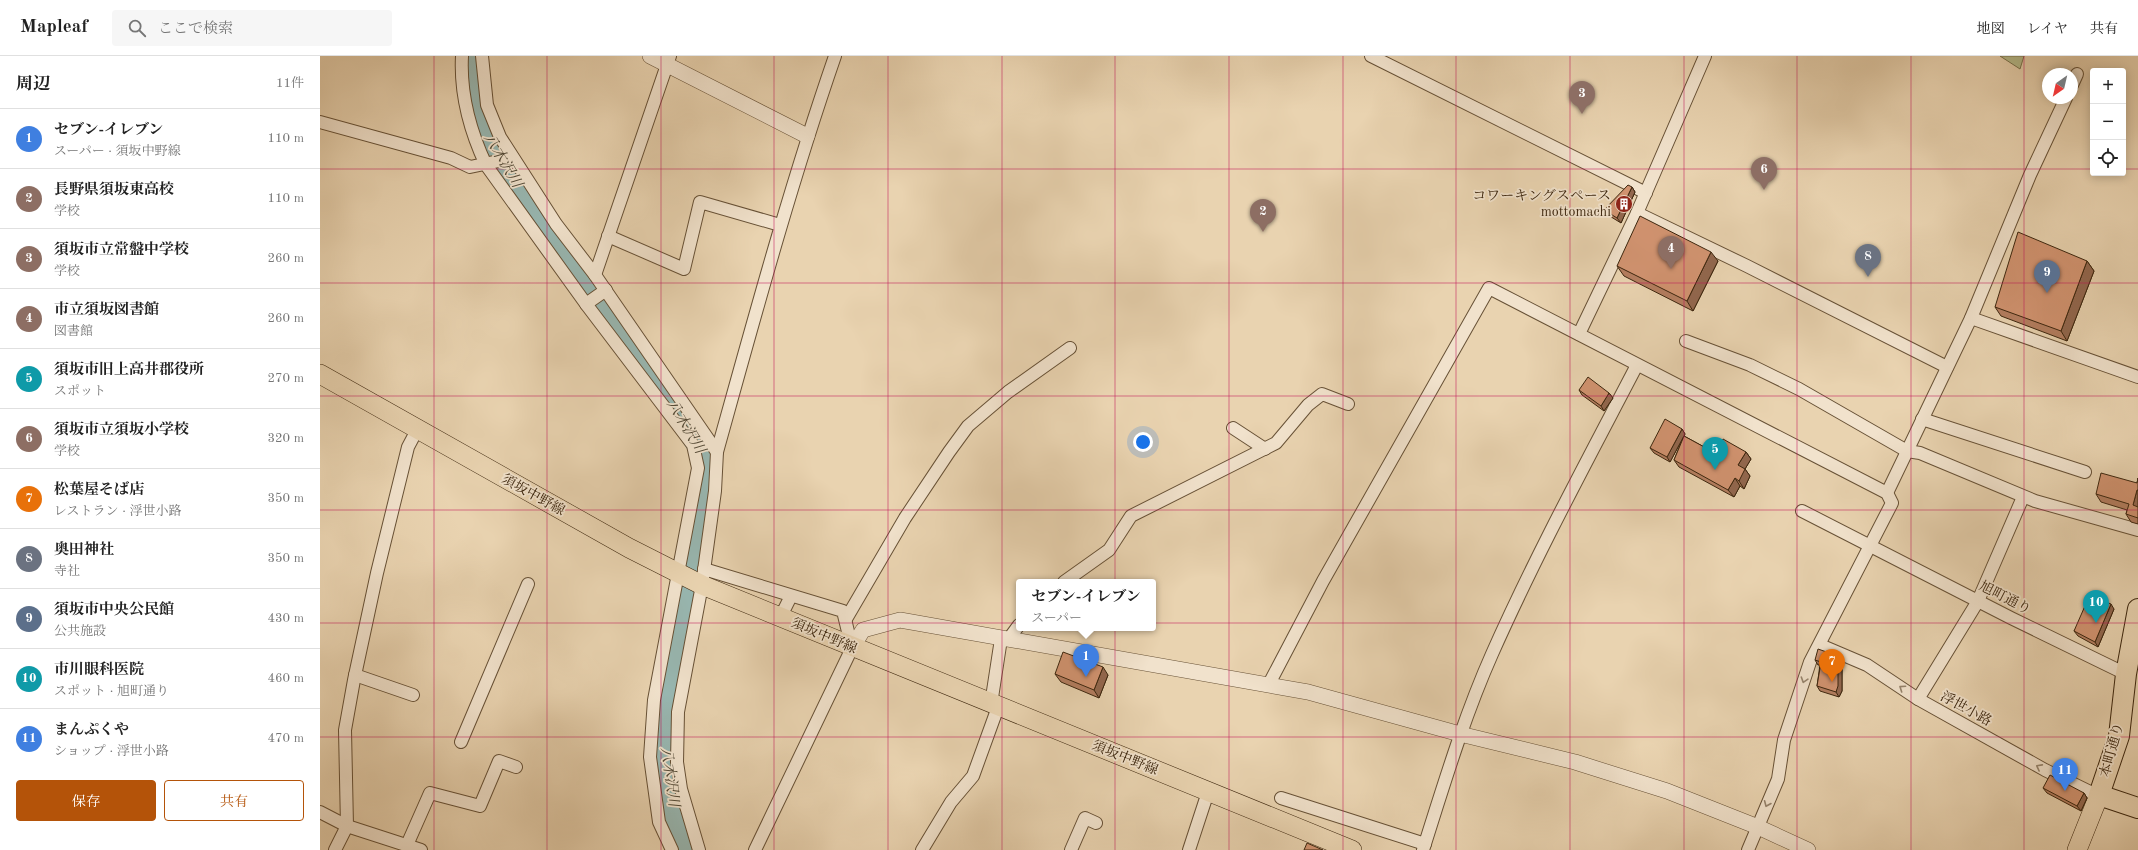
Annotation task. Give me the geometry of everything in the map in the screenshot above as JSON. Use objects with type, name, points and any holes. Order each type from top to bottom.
[{"type":"highway","name":"本町通り","points":[[2099,795],[2119,736],[2126,674],[2138,609]]},
{"type":"highway","points":[[2099,795],[2138,808]]},
{"type":"main road","name":"須坂中野線","points":[[320,374],[417,430],[629,548],[780,618],[1352,850]]},
{"type":"main road","points":[[2077,850],[2099,795]]},
{"type":"street","points":[[462,56],[461,73],[467,112],[476,144],[488,165],[693,445],[698,468],[693,577],[678,712],[677,762],[684,802],[699,850]]},
{"type":"street","points":[[650,56],[668,61],[807,136]]},
{"type":"street","points":[[672,850],[659,822],[650,757],[654,700],[693,577],[715,491],[718,452],[780,225],[807,136],[835,56]]},
{"type":"street","points":[[1371,56],[1646,193]]},
{"type":"street","points":[[1579,334],[1637,213],[1705,56]]},
{"type":"street","points":[[482,57],[487,105],[500,137],[511,158],[556,224],[595,275],[603,292],[718,452]]},
{"type":"street","points":[[595,275],[668,61]]},
{"type":"street","points":[[1887,493],[1970,318],[2030,175],[2063,104]]},
{"type":"street","points":[[320,122],[451,158],[470,167],[488,165],[511,158]]},
{"type":"street","points":[[608,236],[684,269],[700,202],[780,225]]},
{"type":"street","points":[[1637,213],[1748,266],[1947,367]]},
{"type":"street","points":[[1269,684],[1324,581],[1488,288],[1887,493],[1892,503],[1810,662],[1784,740],[1778,779],[1748,850]]},
{"type":"street","points":[[588,302],[603,292]]},
{"type":"street","points":[[1970,318],[2138,377]]},
{"type":"street","points":[[1686,341],[1750,365],[1799,389],[1907,451],[1920,453],[2023,497],[2138,530]]},
{"type":"street","points":[[846,619],[905,518],[968,426],[1008,392],[1070,348]]},
{"type":"street","points":[[1281,798],[1424,847],[1460,734],[1492,654],[1546,541],[1637,365]]},
{"type":"street","points":[[1068,579],[1109,550],[1131,516],[1276,443],[1308,405],[1322,394],[1348,404]]},
{"type":"street","points":[[1922,419],[2085,472]]},
{"type":"street","points":[[1233,428],[1265,449]]},
{"type":"street","points":[[335,850],[347,826],[345,730],[355,675],[377,573],[408,447],[417,430]]},
{"type":"street","points":[[1918,699],[1978,601],[2023,497]]},
{"type":"street","name":"旭町通り","points":[[1802,511],[1978,601],[2126,674]]},
{"type":"street","points":[[693,577],[791,596],[843,611],[852,648]]},
{"type":"street","points":[[461,742],[528,584]]},
{"type":"street","points":[[780,618],[791,596]]},
{"type":"street","points":[[755,850],[852,648],[863,630],[900,620],[1005,640],[1269,684],[1308,692],[1460,734],[1582,764],[1667,791],[1758,827],[1808,850]]},
{"type":"street","points":[[922,850],[951,802],[973,776],[995,705],[1005,640],[1016,628]]},
{"type":"street","name":"浮世小路","points":[[1820,645],[1867,665],[1918,699],[2045,770],[2099,795]]},
{"type":"street","points":[[355,675],[413,694]]},
{"type":"street","points":[[407,845],[430,793],[480,806],[499,761],[516,767]]},
{"type":"street","points":[[1189,850],[1208,792]]},
{"type":"street","points":[[320,812],[347,826],[421,850]]},
{"type":"street","points":[[1071,850],[1085,818],[1096,823]]},
{"type":"green space","points":[[2000,56],[2024,56],[2020,69]]},
{"type":"building","points":[[1628,185],[1632,187],[1617,218],[1604,210]]},
{"type":"building","points":[[1640,216],[1711,252],[1687,301],[1617,266]]},
{"type":"building","points":[[2018,232],[2087,261],[2061,331],[1995,307]]},
{"type":"building","points":[[1588,377],[1609,393],[1601,406],[1579,390]]},
{"type":"building","points":[[1665,419],[1682,429],[1667,457],[1650,448]]},
{"type":"building","points":[[1684,436],[1717,454],[1723,439],[1746,452],[1738,465],[1745,469],[1739,481],[1735,478],[1728,490],[1674,460]]},
{"type":"building","points":[[2101,473],[2137,483],[2138,478],[2138,490],[2133,505],[2138,507],[2138,518],[2126,514],[2129,504],[2096,494]]},
{"type":"building","points":[[2096,598],[2111,604],[2095,642],[2074,631],[2088,599],[2094,602]]},
{"type":"building","points":[[1818,649],[1838,656],[1838,686],[1836,692],[1817,686],[1821,662],[1815,660]]},
{"type":"building","points":[[1063,652],[1103,667],[1094,690],[1055,674]]},
{"type":"building","points":[[2050,775],[2084,793],[2077,806],[2043,788]]},
{"type":"building","points":[[1307,843],[1323,850],[1304,850]]},
{"type":"waterway","name":"八木沢川","points":[[471,56],[474,103],[488,143],[554,241],[634,346],[704,452],[705,487],[668,693],[663,736],[665,771],[671,805],[686,850]]},
{"type":"place","name":"須坂市立常盤中学校","points":[[1582,114]]},
{"type":"place","name":"須坂市立須坂小学校","points":[[1764,190]]},
{"type":"place","name":"コワーキングスペース mottomachi","points":[[1624,204]]},
{"type":"place","name":"長野県須坂東高校","points":[[1263,232]]},
{"type":"place","name":"市立須坂図書館","points":[[1671,269]]},
{"type":"place","name":"奥田神社","points":[[1868,277]]},
{"type":"place","name":"須坂市中央公民館","points":[[2047,293]]},
{"type":"place","name":"須坂市旧上高井郡役所","points":[[1715,470]]},
{"type":"place","name":"市川眼科医院","points":[[2096,623]]},
{"type":"place","name":"セブン-イレブン","points":[[1086,677]]},
{"type":"place","name":"松葉屋そば店","points":[[1832,682]]},
{"type":"place","name":"まんぷくや","points":[[2065,791]]}]
